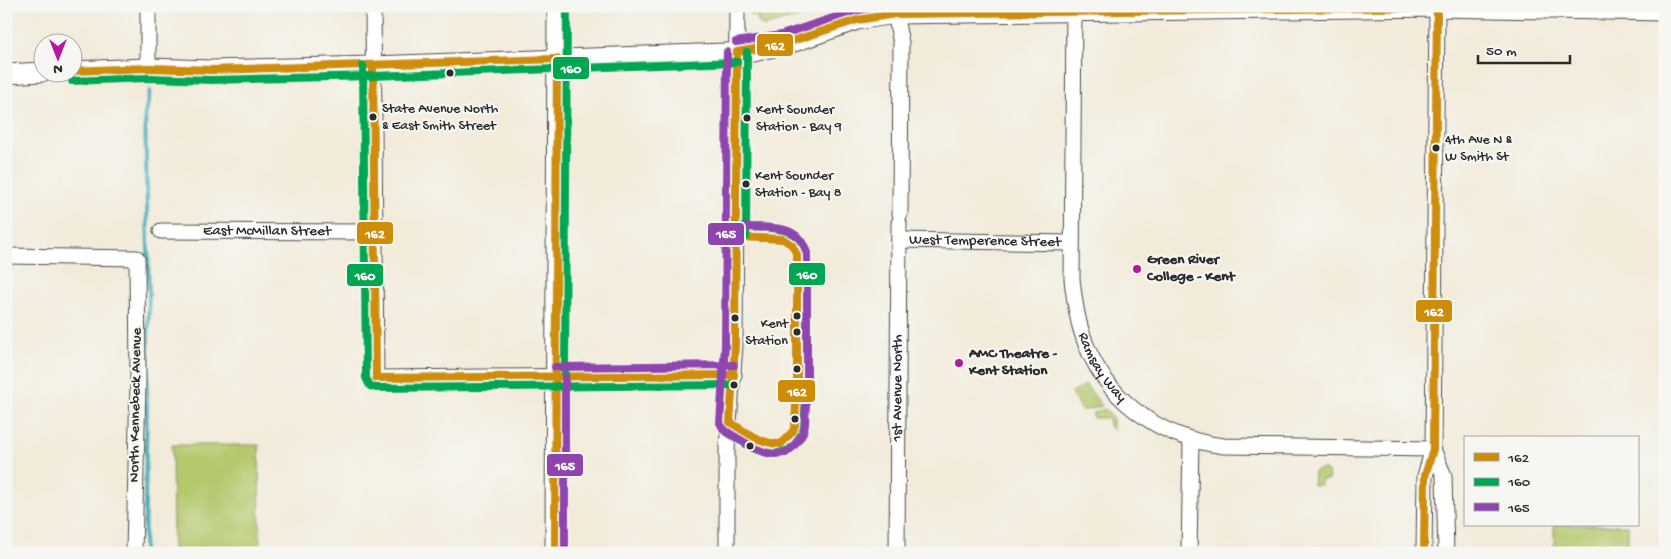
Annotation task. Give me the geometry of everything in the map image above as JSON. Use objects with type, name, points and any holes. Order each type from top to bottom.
[{"type":"main road","points":[[555,553],[557,6]]},
{"type":"main road","points":[[82,71],[148,68],[212,70],[373,66],[737,52],[761,50],[794,42],[857,20],[895,14],[1074,9],[1437,7],[1665,11]]},
{"type":"main road","points":[[6,74],[32,73]]},
{"type":"street","points":[[148,6],[148,68]]},
{"type":"street","points":[[373,6],[376,378],[734,375]]},
{"type":"street","points":[[727,553],[727,449],[734,375],[736,325],[737,6]]},
{"type":"street","points":[[1424,553],[1425,476],[1433,449],[1437,7]]},
{"type":"street","name":"Ramsay Way","points":[[1074,9],[1072,280],[1082,332],[1095,363],[1104,378],[1140,414],[1164,429],[1191,440],[1224,446],[1433,449]]},
{"type":"street","name":"1st Avenue North","points":[[895,14],[901,43],[897,553]]},
{"type":"street","name":"East McMillan Street","points":[[161,231],[374,232]]},
{"type":"street","name":"West Temperence Street","points":[[898,240],[1071,243]]},
{"type":"street","name":"North Kennebeck Avenue","points":[[6,256],[137,258],[138,382],[134,553]]},
{"type":"street","points":[[1190,553],[1191,440]]},
{"type":"street","points":[[1433,449],[1444,476],[1446,553]]},
{"type":"green space","points":[[751,6],[801,6],[801,17],[762,26],[757,20],[757,15],[751,15]]},
{"type":"green space","points":[[1086,385],[1102,406],[1082,411],[1071,393]]},
{"type":"green space","points":[[1105,409],[1113,418],[1113,430],[1109,426],[1108,418],[1093,418],[1093,413]]},
{"type":"green space","points":[[172,445],[259,445],[260,553],[173,553]]},
{"type":"green space","points":[[1323,469],[1328,472],[1329,479],[1321,480],[1321,485],[1313,485],[1314,472]]},
{"type":"green space","points":[[1554,526],[1628,526],[1628,553],[1554,553]]},
{"type":"waterway","points":[[144,553],[149,295],[145,116],[150,91]]},
{"type":"transit line","name":"160","points":[[565,377],[567,6]]},
{"type":"transit line","name":"165","points":[[736,42],[781,35],[854,11],[878,6]]},
{"type":"transit line","name":"162","points":[[736,237],[783,239],[792,245],[797,255],[795,425],[793,431],[781,444],[760,440],[730,422],[735,345],[737,52],[783,44],[857,20],[895,14],[1437,7],[1433,449],[1425,476],[1424,553]]},
{"type":"transit line","name":"165","points":[[727,52],[725,345],[720,423],[724,430],[754,448],[770,454],[786,453],[802,435],[805,425],[807,253],[803,243],[790,232],[774,228],[746,227]]},
{"type":"transit line","name":"160","points":[[746,237],[747,52]]},
{"type":"transit line","name":"162","points":[[82,71],[148,68],[212,70],[557,59],[555,553]]},
{"type":"transit line","name":"160","points":[[82,81],[148,78],[212,80],[373,76],[737,62]]},
{"type":"transit line","name":"160","points":[[363,66],[366,378],[370,386],[376,388],[734,385]]},
{"type":"transit line","name":"162","points":[[373,66],[376,378],[734,375]]},
{"type":"transit line","name":"160","points":[[724,430],[752,448],[763,452],[775,454],[789,450],[797,442],[804,429],[807,380],[807,255],[803,244],[797,237],[779,229],[736,227]]},
{"type":"transit line","name":"165","points":[[555,367],[734,365]]},
{"type":"transit line","name":"165","points":[[565,377],[565,553]]},
{"type":"place","name":"State Avenue North & East Smith Street","points":[[373,117]]},
{"type":"place","name":"Kent Sounder Station - Bay 9","points":[[747,118]]},
{"type":"place","name":"4th Ave N & W Smith St","points":[[1436,148]]},
{"type":"place","name":"Kent Sounder Station - Bay 8","points":[[746,184]]},
{"type":"place","name":"Green River College - Kent","points":[[1137,269]]},
{"type":"place","name":"Kent Station","points":[[797,332]]},
{"type":"place","name":"AMC Theatre - Kent Station","points":[[959,363]]}]
